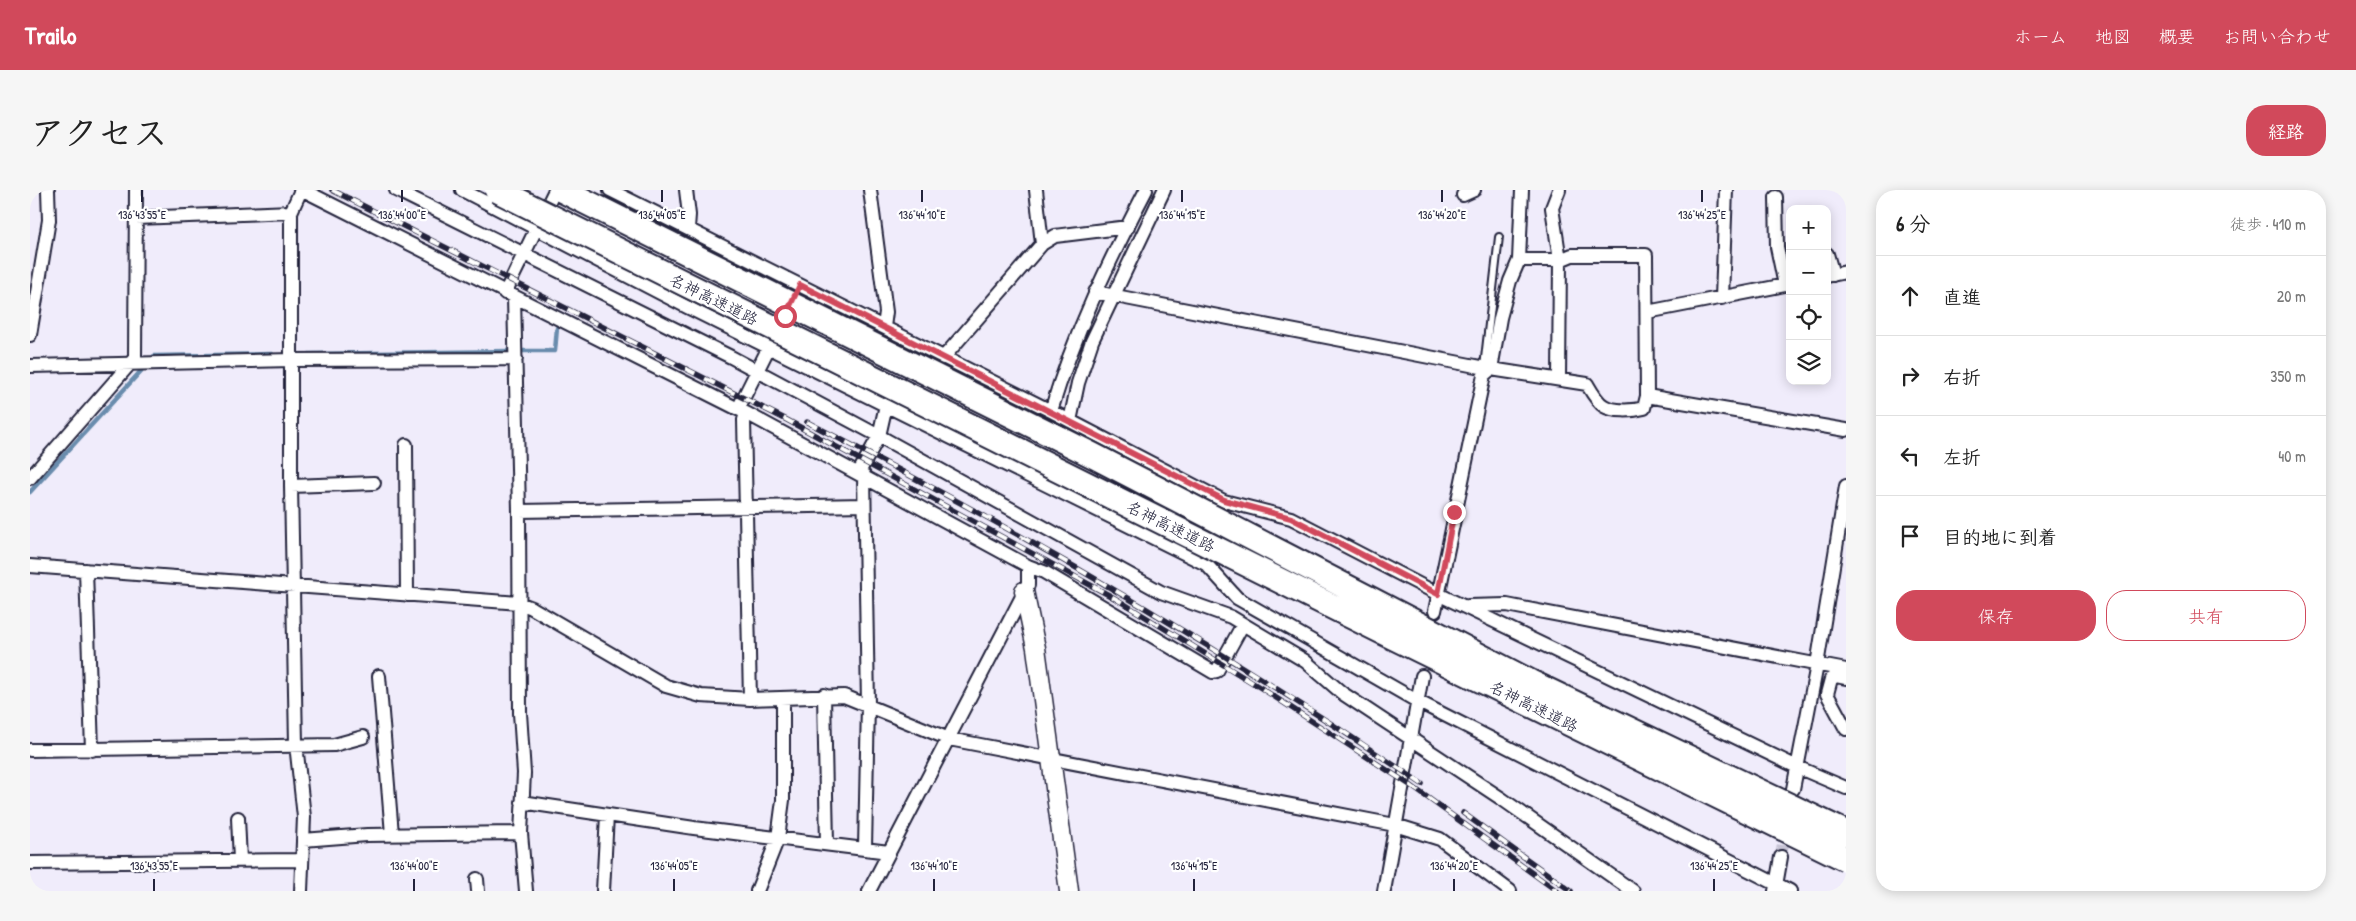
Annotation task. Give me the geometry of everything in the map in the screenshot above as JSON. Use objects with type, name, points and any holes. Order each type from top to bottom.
[{"type":"highway","name":"名神高速道路","points":[[497,190],[1694,786],[1846,859]]},
{"type":"highway","name":"名神高速道路","points":[[562,190],[1092,455],[1530,682],[1846,833]]},
{"type":"street","points":[[30,335],[48,220],[48,190]]},
{"type":"street","points":[[30,478],[132,364],[135,358],[136,190]]},
{"type":"street","points":[[301,891],[304,817],[296,744],[291,486],[291,212],[302,190],[742,411],[861,474],[1028,566],[1044,572],[1212,672],[1217,671],[1243,624]]},
{"type":"street","points":[[396,190],[757,371],[879,436],[1161,592],[1231,617],[1305,661],[1342,693],[1502,799],[1633,891]]},
{"type":"street","points":[[462,190],[769,348],[1206,564],[1237,598],[1416,701],[1775,887],[1790,891]]},
{"type":"street","points":[[526,891],[521,833],[524,773],[520,713],[516,359],[509,295],[524,254],[555,190]]},
{"type":"street","points":[[610,190],[1224,500],[1291,518],[1438,594],[1797,768],[1846,788]]},
{"type":"street","points":[[686,190],[689,215],[688,228]]},
{"type":"street","points":[[870,190],[886,312],[884,327]]},
{"type":"street","points":[[1036,190],[1042,244]]},
{"type":"street","points":[[1051,411],[1063,372],[1095,292],[1146,190]]},
{"type":"street","points":[[1070,421],[1078,383],[1092,341],[1164,190]]},
{"type":"street","points":[[1435,612],[1484,375],[1488,368],[1510,281],[1519,260],[1522,190]]},
{"type":"street","points":[[1559,190],[1552,208],[1560,260],[1559,379]]},
{"type":"street","points":[[1722,298],[1726,190]]},
{"type":"street","points":[[1776,197],[1777,248],[1786,280]]},
{"type":"street","points":[[136,218],[291,212]]},
{"type":"street","points":[[942,358],[1042,244],[1055,236],[1128,227]]},
{"type":"street","points":[[1095,292],[1112,297],[1488,368],[1587,384],[1604,406],[1636,410],[1644,408],[1647,396],[1646,256],[1572,255],[1560,260],[1519,260]]},
{"type":"street","points":[[1831,275],[1846,272]]},
{"type":"street","points":[[1647,312],[1786,284]]},
{"type":"street","points":[[750,699],[747,508],[744,420],[742,411],[757,371],[800,285]]},
{"type":"street","points":[[865,848],[868,704],[864,505],[861,474],[879,436],[882,404],[894,372],[910,341]]},
{"type":"street","points":[[30,366],[292,360],[516,359]]},
{"type":"street","points":[[1647,396],[1846,430]]},
{"type":"street","points":[[406,445],[407,595]]},
{"type":"street","points":[[291,486],[374,483]]},
{"type":"street","points":[[1793,789],[1817,665],[1846,486]]},
{"type":"street","points":[[519,511],[864,505]]},
{"type":"street","points":[[30,566],[519,604],[532,608],[666,686],[701,696],[750,699],[824,695],[844,696],[868,704],[949,739],[1396,825],[1440,838],[1510,891]]},
{"type":"street","points":[[869,891],[1028,585],[1028,566]]},
{"type":"street","points":[[86,570],[92,750]]},
{"type":"street","points":[[1024,591],[1036,648],[1069,891]]},
{"type":"street","points":[[1463,606],[1507,605],[1846,670]]},
{"type":"street","points":[[379,676],[392,834]]},
{"type":"street","points":[[1384,891],[1416,701],[1422,676]]},
{"type":"street","points":[[1846,678],[1836,676],[1831,679],[1827,694],[1846,729]]},
{"type":"street","points":[[824,695],[827,844]]},
{"type":"street","points":[[757,891],[778,838],[782,800],[783,698]]},
{"type":"street","points":[[30,750],[296,744],[334,745],[363,737]]},
{"type":"street","points":[[522,802],[889,852]]},
{"type":"street","points":[[604,891],[607,815]]},
{"type":"street","points":[[238,818],[240,860]]},
{"type":"street","points":[[303,840],[392,834],[521,833]]},
{"type":"street","points":[[1775,887],[1781,857]]},
{"type":"street","points":[[30,863],[302,860]]},
{"type":"lane","points":[[1488,368],[1499,237]]},
{"type":"waterway","points":[[520,351],[555,351],[557,328]]},
{"type":"waterway","points":[[309,354],[510,351]]},
{"type":"waterway","points":[[154,356],[272,354]]},
{"type":"waterway","points":[[30,492],[141,371]]},
{"type":"tunnel","points":[[1781,857],[1786,826]]},
{"type":"railway","points":[[332,190],[787,420],[1118,600],[1261,688],[1410,785],[1557,891]]},
{"type":"railway","points":[[807,422],[965,505],[1120,593],[1273,686],[1422,784]]},
{"type":"railway","points":[[1463,813],[1571,891]]},
{"type":"route","points":[[785,316],[800,285],[1224,500],[1291,518],[1438,594],[1454,512]]}]
